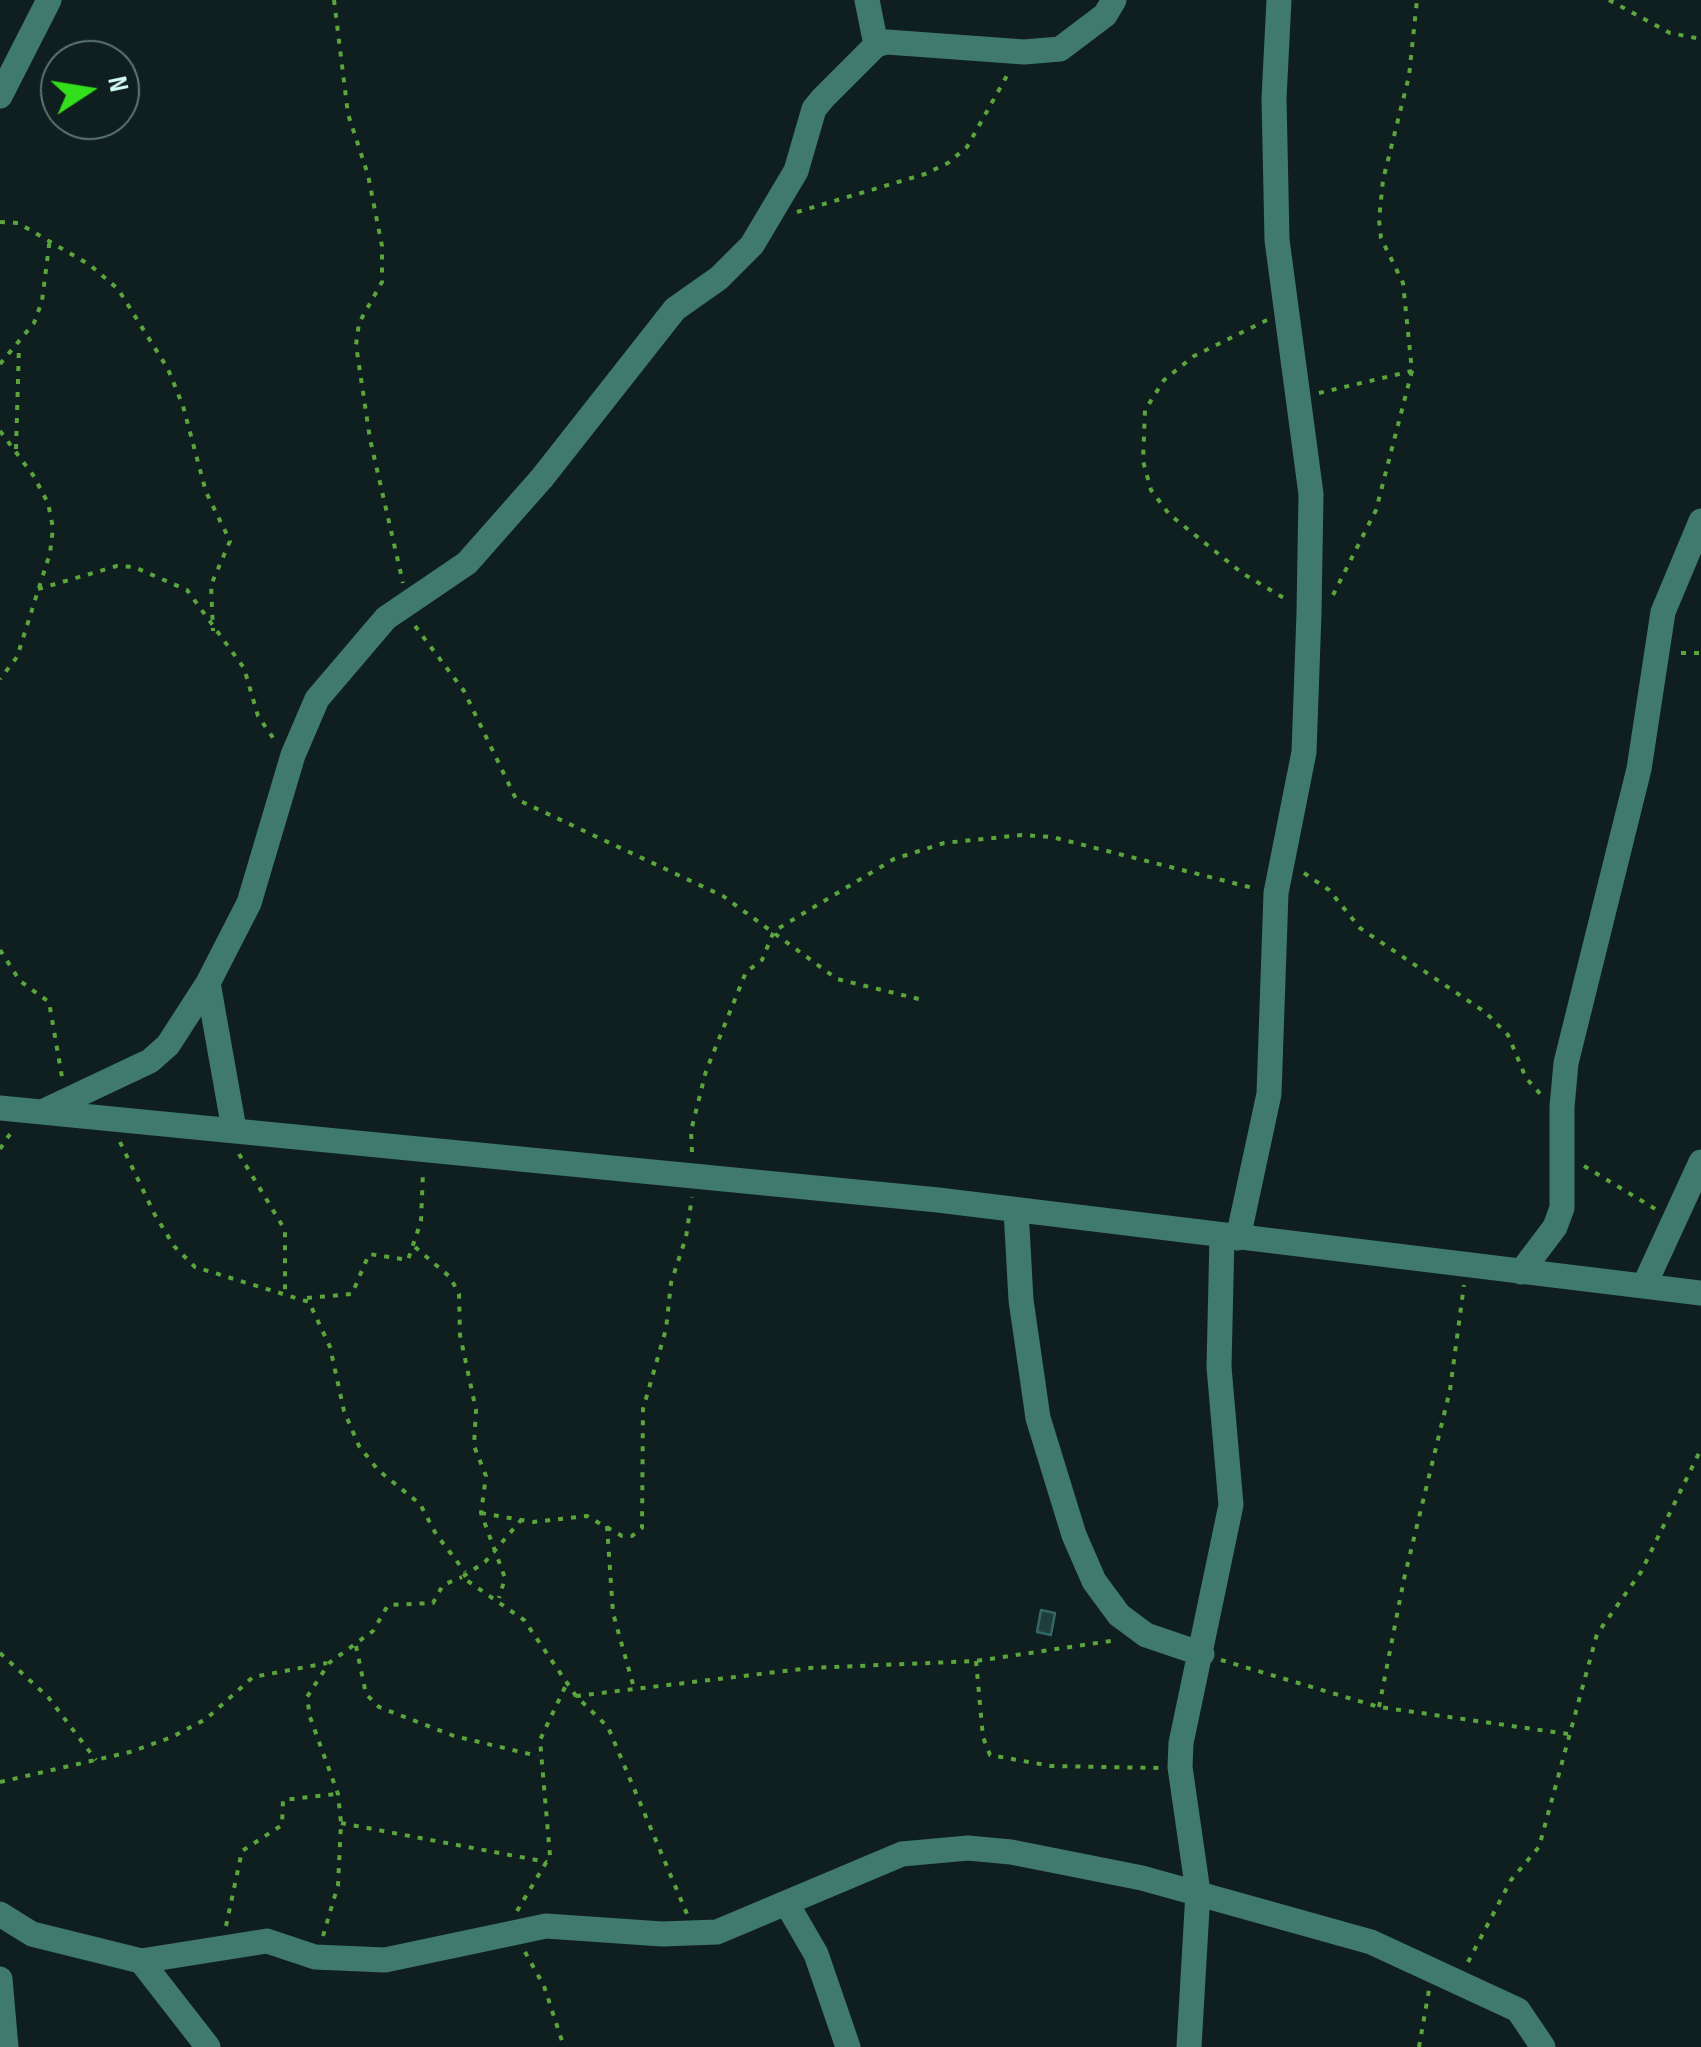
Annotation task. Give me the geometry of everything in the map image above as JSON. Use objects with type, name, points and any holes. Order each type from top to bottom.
[{"type":"street","points":[[0,96],[50,0]]},
{"type":"street","points":[[867,0],[876,46]]},
{"type":"street","points":[[42,1112],[150,1061],[168,1045],[208,983],[249,903],[293,754],[317,699],[386,618],[467,563],[542,478],[675,310],[737,261],[769,220],[804,154],[814,109],[876,46],[903,40],[1024,52],[1060,49],[1105,16],[1114,0]]},
{"type":"street","points":[[1189,2047],[1198,1892],[1180,1768],[1186,1712],[1202,1654],[1231,1505],[1219,1367],[1230,1237],[1269,1094],[1276,893],[1304,752],[1319,607],[1311,494],[1278,240],[1274,98],[1279,0]]},
{"type":"street","points":[[1521,1272],[1555,1228],[1562,1208],[1566,1063],[1639,769],[1648,688],[1663,612],[1701,521]]},
{"type":"street","points":[[208,983],[237,1130]]},
{"type":"street","points":[[0,1108],[1016,1210],[1701,1293]]},
{"type":"street","points":[[1644,1286],[1701,1162]]},
{"type":"street","points":[[1016,1210],[1028,1356],[1053,1475],[1094,1582],[1118,1615],[1146,1635],[1202,1654]]},
{"type":"street","points":[[0,1914],[32,1934],[141,1962],[222,1945],[267,1941],[316,1957],[418,1956],[508,1931],[587,1926],[697,1936],[742,1925],[902,1854],[935,1848],[1011,1852],[1198,1892],[1371,1942],[1518,2010],[1542,2047]]},
{"type":"street","points":[[787,1904],[816,1954],[848,2047]]},
{"type":"street","points":[[141,1962],[208,2047]]},
{"type":"street","points":[[0,1979],[6,2047]]},
{"type":"path","points":[[334,0],[348,114],[368,175],[382,246],[382,282],[360,323],[356,345],[370,439],[416,627],[464,691],[516,799],[686,876],[774,931],[837,979],[923,1000]]},
{"type":"path","points":[[1290,310],[1227,337],[1164,380],[1145,410],[1141,433],[1151,490],[1169,514],[1242,572],[1319,607],[1376,510],[1412,371],[1403,283],[1381,238],[1379,220],[1386,168],[1409,76],[1417,0]]},
{"type":"path","points":[[1609,0],[1670,33],[1701,39]]},
{"type":"path","points":[[769,220],[900,183],[948,163],[967,146],[1024,52]]},
{"type":"path","points":[[0,222],[18,222],[50,238],[118,290],[168,368],[184,406],[206,492],[230,540],[210,584],[214,631]]},
{"type":"path","points":[[0,364],[20,346],[42,301],[50,238]]},
{"type":"path","points":[[16,449],[20,346]]},
{"type":"path","points":[[1314,395],[1412,371]]},
{"type":"path","points":[[0,431],[16,449],[48,504],[53,528],[17,657],[0,679]]},
{"type":"path","points":[[38,590],[116,566],[134,567],[186,590],[249,676],[264,729],[293,754]]},
{"type":"path","points":[[481,1513],[542,1522],[587,1516],[632,1536],[644,1520],[643,1409],[666,1329],[671,1283],[686,1237],[692,1176],[691,1131],[706,1071],[746,972],[762,960],[774,931],[917,850],[1022,835],[1052,837],[1276,893]]},
{"type":"path","points":[[1284,858],[1329,890],[1360,928],[1485,1012],[1508,1035],[1533,1089],[1562,1107]]},
{"type":"path","points":[[0,950],[20,981],[50,1002],[67,1098]]},
{"type":"path","points":[[111,1120],[155,1215],[174,1246],[195,1267],[305,1298],[348,1296],[370,1254],[408,1260],[415,1247],[423,1190],[423,1148]]},
{"type":"path","points":[[237,1130],[240,1160],[274,1206],[285,1230],[284,1292]]},
{"type":"path","points":[[1563,1152],[1674,1219]]},
{"type":"path","points":[[415,1247],[450,1276],[458,1294],[460,1334],[476,1410],[474,1446],[486,1476],[481,1513],[497,1549],[504,1578],[498,1599]]},
{"type":"path","points":[[1379,1707],[1404,1578],[1450,1390],[1467,1266]]},
{"type":"path","points":[[305,1298],[330,1347],[344,1411],[359,1446],[378,1470],[420,1504],[464,1574],[537,1634],[576,1696],[614,1735],[697,1936]]},
{"type":"path","points":[[1458,1983],[1504,1893],[1538,1847],[1597,1634],[1641,1572],[1701,1449]]},
{"type":"path","points":[[316,1957],[338,1885],[341,1823],[338,1794],[307,1706],[312,1687],[329,1663],[379,1624],[388,1604],[433,1604],[443,1585],[497,1549],[522,1519]]},
{"type":"path","points":[[606,1526],[613,1613],[634,1689]]},
{"type":"path","points":[[576,1696],[878,1662],[976,1661],[1146,1635]]},
{"type":"path","points":[[356,1645],[366,1694],[379,1707],[454,1736],[538,1756]]},
{"type":"path","points":[[0,1653],[48,1697],[96,1760]]},
{"type":"path","points":[[1202,1654],[1379,1707],[1570,1734]]},
{"type":"path","points":[[976,1661],[984,1736],[990,1755],[1051,1766],[1180,1768]]},
{"type":"path","points":[[0,1782],[96,1760],[172,1737],[206,1719],[253,1677],[329,1663]]},
{"type":"path","points":[[564,2047],[544,1986],[508,1931],[548,1863],[551,1848],[538,1756],[545,1723],[567,1682]]},
{"type":"path","points":[[222,1945],[242,1851],[282,1825],[286,1797],[338,1794]]},
{"type":"path","points":[[341,1823],[548,1863]]},
{"type":"path","points":[[1419,2047],[1434,1971]]},
{"type":"building","points":[[1041,1610],[1055,1613],[1051,1635],[1037,1632]]}]
